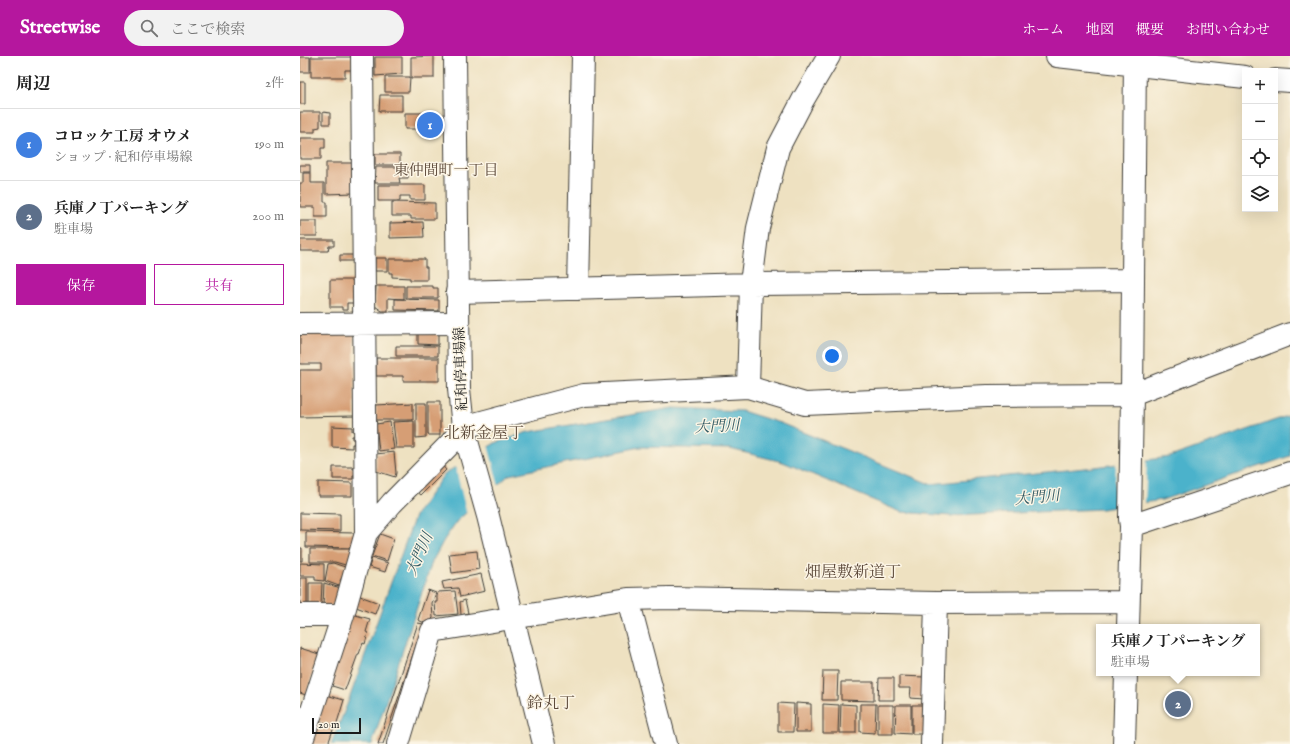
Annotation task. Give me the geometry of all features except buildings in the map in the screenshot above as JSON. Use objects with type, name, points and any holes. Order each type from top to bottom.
[{"type":"street","points":[[301,744],[342,615],[366,533],[362,56]]},
{"type":"street","name":"紀和停車場線","points":[[455,56],[459,389],[465,436],[488,516],[544,744]]},
{"type":"street","points":[[578,289],[583,56]]},
{"type":"street","points":[[748,386],[751,284],[758,228],[778,148],[803,100],[829,56]]},
{"type":"street","points":[[1057,56],[1135,61],[1242,76]]},
{"type":"street","points":[[1128,624],[1131,522],[1135,61]]},
{"type":"street","points":[[1278,80],[1290,81]]},
{"type":"street","points":[[457,292],[751,284],[1133,280]]},
{"type":"street","points":[[300,324],[458,323]]},
{"type":"street","points":[[366,533],[392,503],[451,443],[465,436],[584,395],[748,386],[805,404],[988,396],[1132,395],[1290,334]]},
{"type":"street","points":[[1131,522],[1290,473]]},
{"type":"street","points":[[398,744],[432,631],[628,599],[678,598],[936,603],[1128,602]]},
{"type":"street","points":[[628,599],[666,744]]},
{"type":"street","points":[[932,744],[936,603]]},
{"type":"street","points":[[300,615],[342,615]]},
{"type":"street","points":[[1124,744],[1126,676]]},
{"type":"water","name":"大門川","points":[[673,408],[742,411],[780,423],[930,484],[1095,467],[1170,457],[1290,415],[1290,456],[1162,500],[1102,509],[951,516],[901,512],[783,462],[730,449],[640,447],[509,475],[457,521],[444,540],[432,562],[372,744],[331,744],[348,702],[415,516],[444,474],[495,443],[528,432]]},
{"type":"pier","points":[[488,445],[499,487],[467,515],[455,465]]},
{"type":"pier","points":[[1147,458],[1145,505],[1114,509],[1116,462]]},
{"type":"place","name":"コロッケ工房 オウメ","points":[[430,125]]},
{"type":"place","name":"兵庫ノ丁パーキング","points":[[1178,704]]},
{"type":"district","name":"東仲間町一丁目","points":[[446,170]]},
{"type":"district","name":"北新金屋丁","points":[[484,432]]},
{"type":"district","name":"畑屋敷新道丁","points":[[853,571]]},
{"type":"district","name":"鈴丸丁","points":[[551,702]]}]
